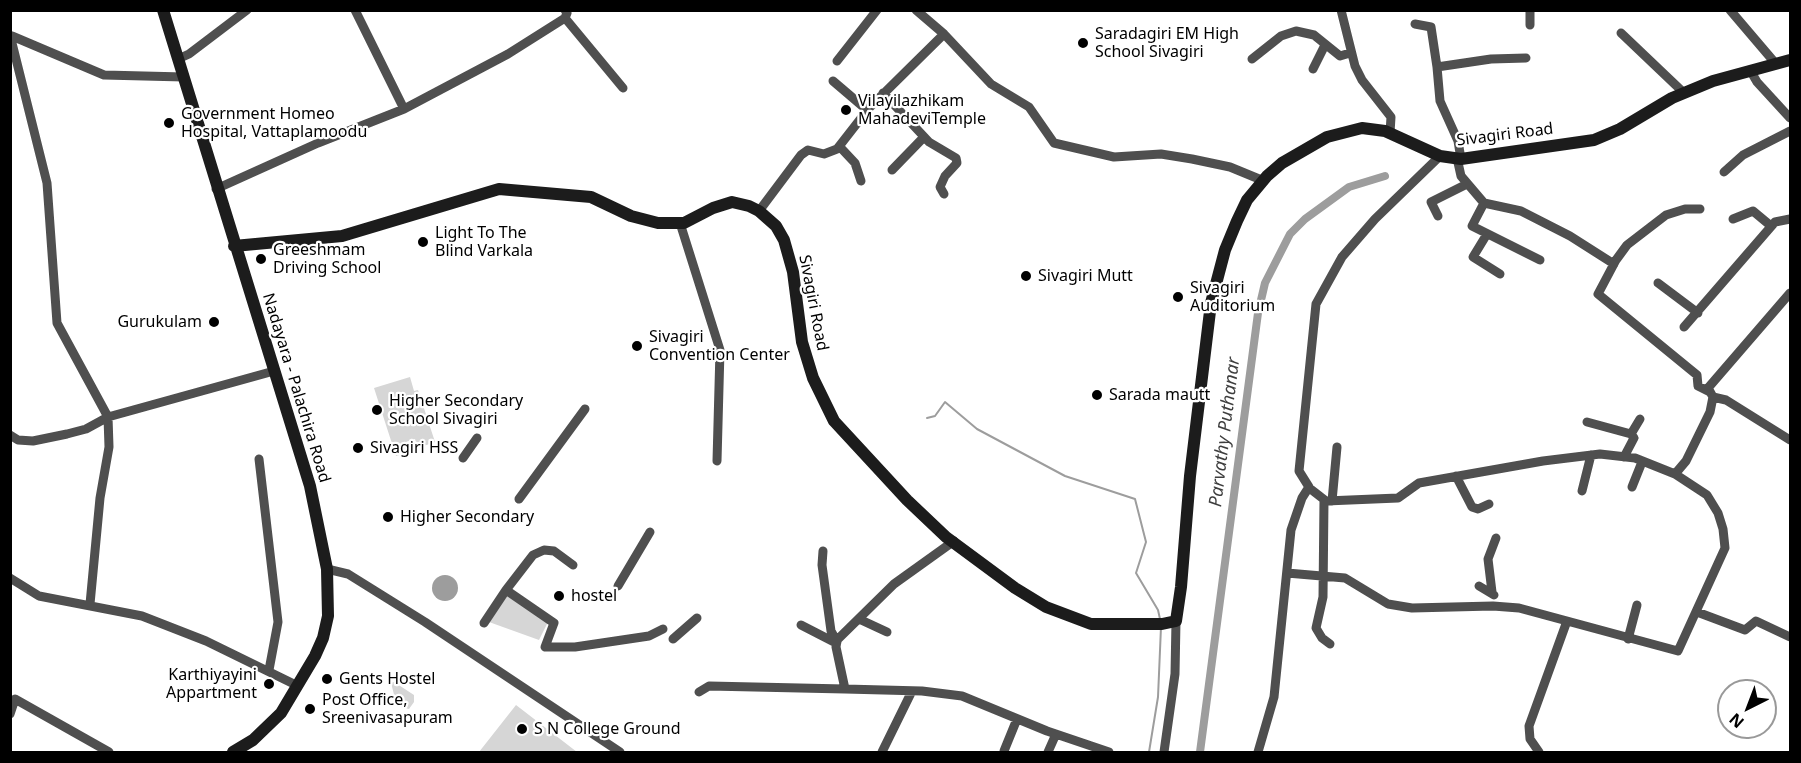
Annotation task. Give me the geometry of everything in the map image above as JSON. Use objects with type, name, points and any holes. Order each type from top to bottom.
[{"type":"main road","name":"Nadayara - Palachira Road","points":[[163,10],[216,189],[310,486],[327,570],[328,616],[325,632],[315,656],[281,713],[253,740],[233,753]]},
{"type":"main road","name":"Sivagiri Road","points":[[234,246],[342,236],[500,189],[591,197],[631,216],[658,223],[680,223],[732,202],[759,211],[776,226],[784,240],[793,272],[802,342],[813,378],[834,421],[907,500],[946,537],[1015,588],[1046,607],[1091,624],[1143,626],[1162,624],[1176,621],[1195,428],[1211,303],[1225,250],[1247,200],[1282,163],[1327,137],[1362,128],[1390,132],[1440,156],[1459,158],[1594,140],[1620,129],[1684,93],[1750,70],[1791,60]]},
{"type":"street","points":[[178,59],[189,54],[247,10]]},
{"type":"street","points":[[355,10],[404,109]]},
{"type":"street","points":[[837,61],[877,10]]},
{"type":"street","points":[[916,10],[944,34],[991,84],[1029,107],[1054,143],[1114,157],[1161,154],[1192,159],[1230,167],[1264,181]]},
{"type":"street","points":[[1341,10],[1350,53],[1362,80],[1391,117],[1390,132]]},
{"type":"street","points":[[1530,10],[1530,25]]},
{"type":"street","points":[[1730,10],[1776,64]]},
{"type":"street","points":[[216,189],[318,142],[404,109],[508,54],[565,14],[623,88]]},
{"type":"street","points":[[1415,24],[1431,26],[1440,101],[1458,141],[1458,167],[1467,184],[1484,203],[1496,204],[1529,214],[1614,264]]},
{"type":"street","points":[[1252,59],[1288,32],[1307,32],[1340,56],[1350,53]]},
{"type":"street","points":[[1621,33],[1684,93]]},
{"type":"street","points":[[759,211],[804,152],[810,150],[826,154],[840,147],[867,110],[944,34]]},
{"type":"street","points":[[11,36],[104,75],[184,77]]},
{"type":"street","points":[[11,36],[47,183],[57,323],[108,417],[109,447],[100,498],[90,604]]},
{"type":"street","points":[[1313,69],[1325,45]]},
{"type":"street","points":[[1437,67],[1491,59],[1526,58]]},
{"type":"street","points":[[1750,70],[1756,82],[1791,118]]},
{"type":"street","points":[[833,81],[867,110]]},
{"type":"street","points":[[883,93],[924,137],[957,160],[943,179],[940,189],[944,194]]},
{"type":"street","points":[[1724,172],[1743,155],[1791,130]]},
{"type":"street","points":[[892,170],[924,137]]},
{"type":"street","points":[[840,147],[855,163],[861,181]]},
{"type":"street","points":[[1287,573],[1346,578],[1388,604],[1412,608],[1497,606],[1519,608],[1678,651],[1725,548],[1718,513],[1707,495],[1675,474],[1624,457],[1591,455],[1456,476],[1415,484],[1398,498],[1328,501],[1308,487],[1299,471],[1316,304],[1342,257],[1375,219],[1440,156]]},
{"type":"street","points":[[1438,216],[1431,202],[1467,184]]},
{"type":"street","points":[[1484,203],[1471,225],[1540,260]]},
{"type":"street","points":[[1700,209],[1685,209],[1666,215],[1627,245],[1598,294],[1698,375],[1698,386],[1711,395],[1726,400],[1791,440]]},
{"type":"street","points":[[1733,219],[1750,210],[1771,226]]},
{"type":"street","points":[[1684,327],[1771,226],[1782,220],[1791,219]]},
{"type":"street","points":[[680,223],[720,350],[717,461]]},
{"type":"street","points":[[1487,234],[1473,256],[1500,274]]},
{"type":"street","points":[[1658,283],[1698,313]]},
{"type":"street","points":[[1675,474],[1686,461],[1710,412],[1711,395],[1708,388],[1787,304],[1791,292]]},
{"type":"street","points":[[10,435],[18,441],[48,438],[86,429],[108,417],[274,371]]},
{"type":"street","points":[[519,499],[585,409]]},
{"type":"street","points":[[1631,434],[1640,419]]},
{"type":"street","points":[[1587,422],[1631,434],[1634,438],[1624,457]]},
{"type":"street","points":[[463,458],[477,438]]},
{"type":"street","points":[[1330,644],[1322,638],[1316,628],[1322,606],[1328,501],[1337,447]]},
{"type":"street","points":[[1582,490],[1591,455]]},
{"type":"street","points":[[259,459],[278,622],[269,670]]},
{"type":"street","points":[[1632,487],[1642,462]]},
{"type":"street","points":[[1456,476],[1472,507],[1478,509],[1489,504]]},
{"type":"street","points":[[1258,753],[1274,697],[1292,530],[1308,487]]},
{"type":"street","points":[[618,586],[650,532]]},
{"type":"street","points":[[1496,538],[1488,559],[1492,592],[1497,606]]},
{"type":"street","points":[[837,643],[845,630],[894,584],[954,541]]},
{"type":"street","points":[[484,623],[533,555],[544,550],[554,551],[573,565]]},
{"type":"street","points":[[822,551],[820,554],[831,630],[837,643],[845,689]]},
{"type":"street","points":[[327,570],[348,574],[425,622],[620,753]]},
{"type":"street","points":[[10,578],[39,596],[90,604],[142,616],[206,640],[296,685]]},
{"type":"street","points":[[1479,586],[1492,592]]},
{"type":"street","points":[[506,590],[555,623],[545,647],[575,647],[649,636],[663,629]]},
{"type":"street","points":[[1628,639],[1637,605]]},
{"type":"street","points":[[1697,612],[1745,630],[1756,621],[1791,637]]},
{"type":"street","points":[[673,639],[697,618]]},
{"type":"street","points":[[859,619],[887,632]]},
{"type":"street","points":[[1164,753],[1175,674],[1176,621]]},
{"type":"street","points":[[1539,753],[1530,739],[1529,726],[1567,621]]},
{"type":"street","points":[[801,625],[837,643]]},
{"type":"street","points":[[699,692],[709,686],[922,691],[962,696],[1109,753]]},
{"type":"street","points":[[882,753],[911,693]]},
{"type":"street","points":[[10,714],[15,699],[110,753]]},
{"type":"street","points":[[1004,751],[1017,719]]},
{"type":"street","points":[[1048,753],[1056,734]]},
{"type":"shaded area","points":[[410,377],[414,391],[418,390],[435,442],[418,448],[415,439],[403,443],[406,453],[396,456],[374,388]]},
{"type":"shaded area","points":[[445,575],[454,579],[458,588],[454,597],[445,601],[436,597],[432,588],[436,579]]},
{"type":"shaded area","points":[[507,595],[548,622],[539,640],[489,622]]},
{"type":"shaded area","points":[[394,682],[414,695],[414,702],[409,709],[397,706],[391,683]]},
{"type":"shaded area","name":"S N College Ground","points":[[516,705],[577,752],[479,752]]},
{"type":"waterway","name":"Parvathy Puthanar","points":[[1200,752],[1258,313],[1265,283],[1290,234],[1305,219],[1349,187],[1385,176]]},
{"type":"waterway","points":[[927,418],[935,416],[945,402],[977,429],[1065,476],[1135,499],[1146,542],[1136,573],[1158,610],[1160,619]]},
{"type":"waterway","points":[[1149,752],[1158,697],[1161,627]]},
{"type":"place","name":"Saradagiri EM High School Sivagiri","points":[[1083,43]]},
{"type":"place","name":"Vilayilazhikam MahadeviTemple","points":[[846,110]]},
{"type":"place","name":"Government Homeo Hospital, Vattaplamoodu","points":[[169,123]]},
{"type":"place","name":"Light To The Blind Varkala","points":[[423,242]]},
{"type":"place","name":"Greeshmam Driving School","points":[[261,259]]},
{"type":"place","name":"Sivagiri Mutt","points":[[1026,276]]},
{"type":"place","name":"Sivagiri Auditorium","points":[[1178,297]]},
{"type":"place","name":"Gurukulam","points":[[214,322]]},
{"type":"place","name":"Sivagiri Convention Center","points":[[637,346]]},
{"type":"place","name":"Sarada mautt","points":[[1097,395]]},
{"type":"place","name":"Higher Secondary School Sivagiri","points":[[377,410]]},
{"type":"place","name":"Sivagiri HSS","points":[[358,448]]},
{"type":"place","name":"Higher Secondary","points":[[388,517]]},
{"type":"place","name":"hostel","points":[[559,596]]},
{"type":"place","name":"Gents Hostel","points":[[327,679]]},
{"type":"place","name":"Karthiyayini Appartment","points":[[269,684]]},
{"type":"place","name":"Post Office, Sreenivasapuram","points":[[310,709]]},
{"type":"place","name":"S N College Ground","points":[[522,729]]}]
